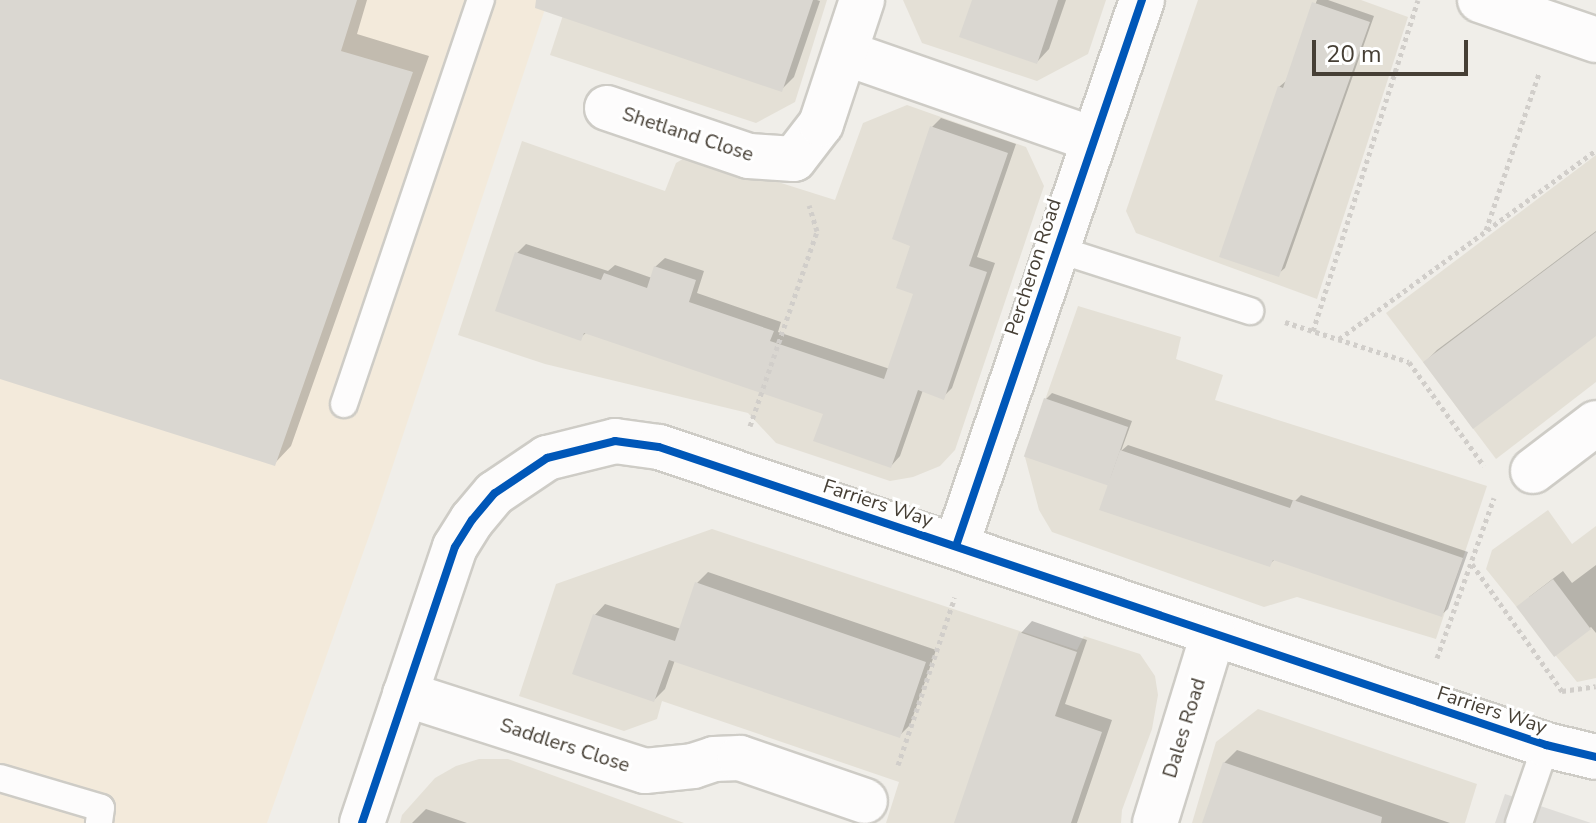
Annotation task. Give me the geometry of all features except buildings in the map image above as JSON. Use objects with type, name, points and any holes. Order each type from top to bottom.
[{"type":"street","points":[[794,159],[821,124],[862,0]]},
{"type":"street","name":"Percheron Road","points":[[964,548],[1092,139],[1142,0]]},
{"type":"street","points":[[1480,0],[1596,40]]},
{"type":"street","points":[[845,53],[1092,139]]},
{"type":"street","name":"Shetland Close","points":[[607,108],[749,156],[794,159]]},
{"type":"street","points":[[1516,478],[1596,423]]},
{"type":"street","name":"Farriers Way","points":[[362,823],[455,547],[472,520],[495,493],[547,458],[615,441],[659,447],[1546,745],[1596,757]]},
{"type":"street","name":"Dales Road","points":[[1155,823],[1213,634]]},
{"type":"street","name":"Saddlers Close","points":[[405,694],[645,771],[693,766],[714,759],[740,758],[879,790]]},
{"type":"lane","points":[[344,404],[481,0]]},
{"type":"lane","points":[[1057,249],[1250,311]]},
{"type":"lane","points":[[1519,823],[1546,745]]},
{"type":"lane","points":[[0,778],[101,808],[99,823]]},
{"type":"path","points":[[1313,331],[1418,0]]},
{"type":"path","points":[[1486,231],[1556,25]]},
{"type":"path","points":[[1338,339],[1596,150]]},
{"type":"path","points":[[733,472],[817,231],[794,159]]},
{"type":"path","points":[[1250,311],[1409,362],[1490,473]]},
{"type":"path","points":[[1421,703],[1471,563],[1516,478]]},
{"type":"path","points":[[879,790],[964,548]]},
{"type":"path","points":[[1471,563],[1562,691],[1596,686]]},
{"type":"shaded area","points":[[0,0],[548,0],[374,522],[267,823],[0,823]]},
{"type":"shaded area","points":[[568,0],[827,0],[795,102],[756,123],[550,55]]},
{"type":"shaded area","points":[[903,0],[1106,0],[1088,54],[1037,81],[922,43]]},
{"type":"shaded area","points":[[1198,0],[1361,0],[1408,17],[1317,299],[1136,233],[1126,211]]},
{"type":"shaded area","points":[[907,105],[1026,147],[1044,186],[955,450],[940,466],[913,477],[890,481],[776,443],[748,413],[545,364],[458,335],[522,141],[665,191],[676,163],[696,156],[835,200],[863,123]]},
{"type":"shaded area","points":[[1596,155],[1596,382],[1496,459],[1386,313]]},
{"type":"shaded area","points":[[1078,306],[1181,337],[1176,359],[1223,375],[1215,400],[1487,486],[1436,639],[1297,597],[1264,607],[1052,532],[1039,510],[1025,457]]},
{"type":"shaded area","points":[[1548,510],[1572,544],[1596,526],[1596,678],[1577,682],[1486,569],[1492,550]]},
{"type":"shaded area","points":[[712,529],[1077,650],[1084,636],[1140,654],[1155,676],[1158,695],[1152,729],[1122,810],[1121,823],[886,823],[899,782],[662,701],[657,719],[624,731],[519,696],[556,584]]},
{"type":"shaded area","points":[[1258,709],[1477,784],[1465,823],[1192,823],[1216,742]]},
{"type":"shaded area","points":[[479,759],[508,759],[684,823],[400,823],[402,815],[435,778],[456,766]]},
{"type":"shaded area","points":[[1505,794],[1591,823],[1495,823]]},
{"type":"cycle path","points":[[956,546],[1142,0]]},
{"type":"cycle path","points":[[362,823],[455,547],[472,520],[495,493],[547,458],[615,441],[659,447],[1546,745],[1596,757]]}]
